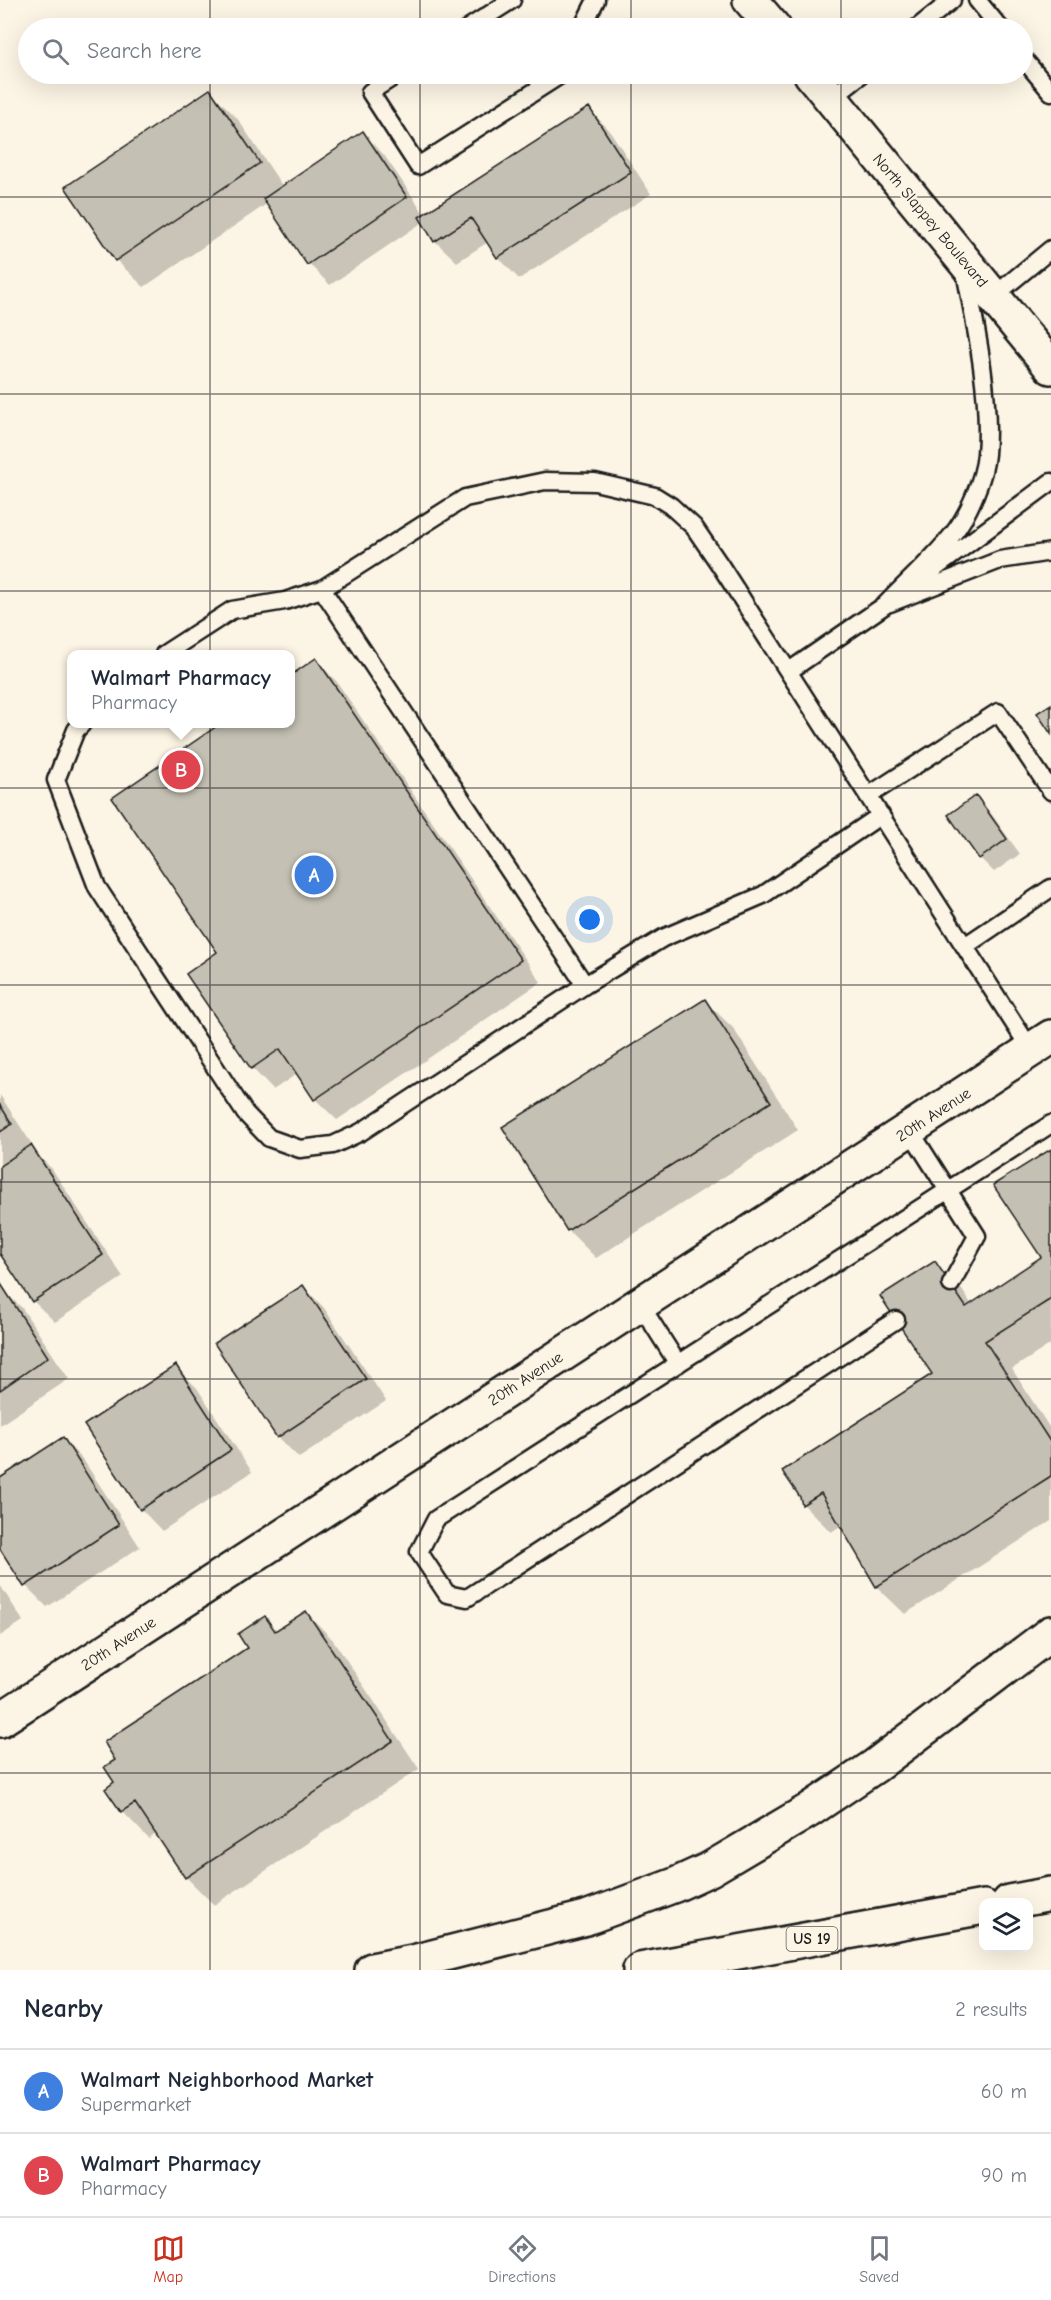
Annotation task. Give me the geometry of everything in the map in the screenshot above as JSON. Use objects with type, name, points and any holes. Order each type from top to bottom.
[{"type":"main road","points":[[750,0],[765,18]]},
{"type":"main road","name":"North Slappey Boulevard","points":[[819,84],[1051,367]]},
{"type":"main road","name":"20th Avenue","points":[[0,1720],[1041,1043]]},
{"type":"main road","points":[[372,1970],[413,1962],[586,1918],[675,1885],[710,1869],[808,1811],[875,1766],[1051,1633]]},
{"type":"main road","points":[[1030,1898],[1051,1894]]},
{"type":"main road","name":"US 19","points":[[640,1970],[979,1909]]},
{"type":"lane","points":[[484,18],[512,0]]},
{"type":"lane","points":[[930,18],[952,0]]},
{"type":"lane","points":[[977,0],[992,18]]},
{"type":"lane","points":[[586,18],[593,1]]},
{"type":"lane","points":[[1033,70],[1051,92]]},
{"type":"lane","points":[[382,84],[370,92],[418,166],[546,84]]},
{"type":"lane","points":[[831,98],[849,84]]},
{"type":"lane","points":[[994,296],[1051,249]]},
{"type":"lane","points":[[886,604],[954,533],[977,491],[986,456],[980,351],[962,257]]},
{"type":"lane","points":[[170,650],[232,610],[285,601],[322,589],[465,498],[545,481],[595,482],[655,496],[671,506],[694,527],[965,946],[1041,1043]]},
{"type":"lane","points":[[789,671],[886,604],[1051,482]]},
{"type":"lane","points":[[886,604],[1000,560],[1051,552]]},
{"type":"lane","points":[[322,589],[585,985]]},
{"type":"lane","points":[[868,796],[998,712],[1051,791]]},
{"type":"lane","points":[[78,728],[56,780],[97,888],[245,1113],[269,1138],[300,1149],[333,1144],[361,1132],[585,985],[663,938],[763,895],[881,815]]},
{"type":"lane","points":[[965,946],[1051,888]]},
{"type":"lane","points":[[896,1320],[467,1598],[447,1594],[418,1552],[436,1520],[1051,1124]]},
{"type":"lane","points":[[909,1129],[977,1236],[951,1284]]},
{"type":"lane","points":[[640,1304],[678,1364]]},
{"type":"building","points":[[210,89],[260,163],[115,261],[65,187]]},
{"type":"building","points":[[589,107],[631,172],[497,258],[471,218],[434,242],[419,217]]},
{"type":"building","points":[[363,131],[407,197],[307,265],[263,199]]},
{"type":"building","points":[[316,658],[521,960],[314,1100],[280,1049],[251,1069],[186,974],[217,952],[112,798],[214,728],[295,728],[295,673]]},
{"type":"building","points":[[1051,704],[1051,734],[1037,713]]},
{"type":"building","points":[[976,795],[1007,839],[979,859],[948,815]]},
{"type":"building","points":[[705,999],[771,1102],[567,1231],[502,1127]]},
{"type":"building","points":[[0,1105],[12,1124],[0,1132]]},
{"type":"building","points":[[31,1145],[103,1255],[32,1302],[0,1254],[0,1166]]},
{"type":"building","points":[[1051,1149],[1051,1299],[985,1341],[1051,1443],[1051,1476],[876,1587],[821,1493],[802,1505],[800,1497],[782,1471],[932,1374],[880,1296],[935,1261],[966,1307],[1041,1257],[993,1185]]},
{"type":"building","points":[[0,1285],[48,1357],[0,1390]]},
{"type":"building","points":[[303,1285],[366,1379],[277,1438],[214,1343]]},
{"type":"building","points":[[176,1365],[231,1450],[140,1510],[84,1425]]},
{"type":"building","points":[[63,1437],[119,1525],[24,1587],[0,1549],[0,1478]]},
{"type":"building","points":[[306,1611],[393,1741],[185,1878],[135,1803],[121,1812],[105,1789],[114,1782],[104,1767],[115,1760],[104,1742],[247,1648],[238,1634],[265,1616],[275,1631]]},
{"type":"place","name":"Walmart Pharmacy","points":[[181,770]]},
{"type":"place","name":"Walmart Neighborhood Market","points":[[314,875]]}]
